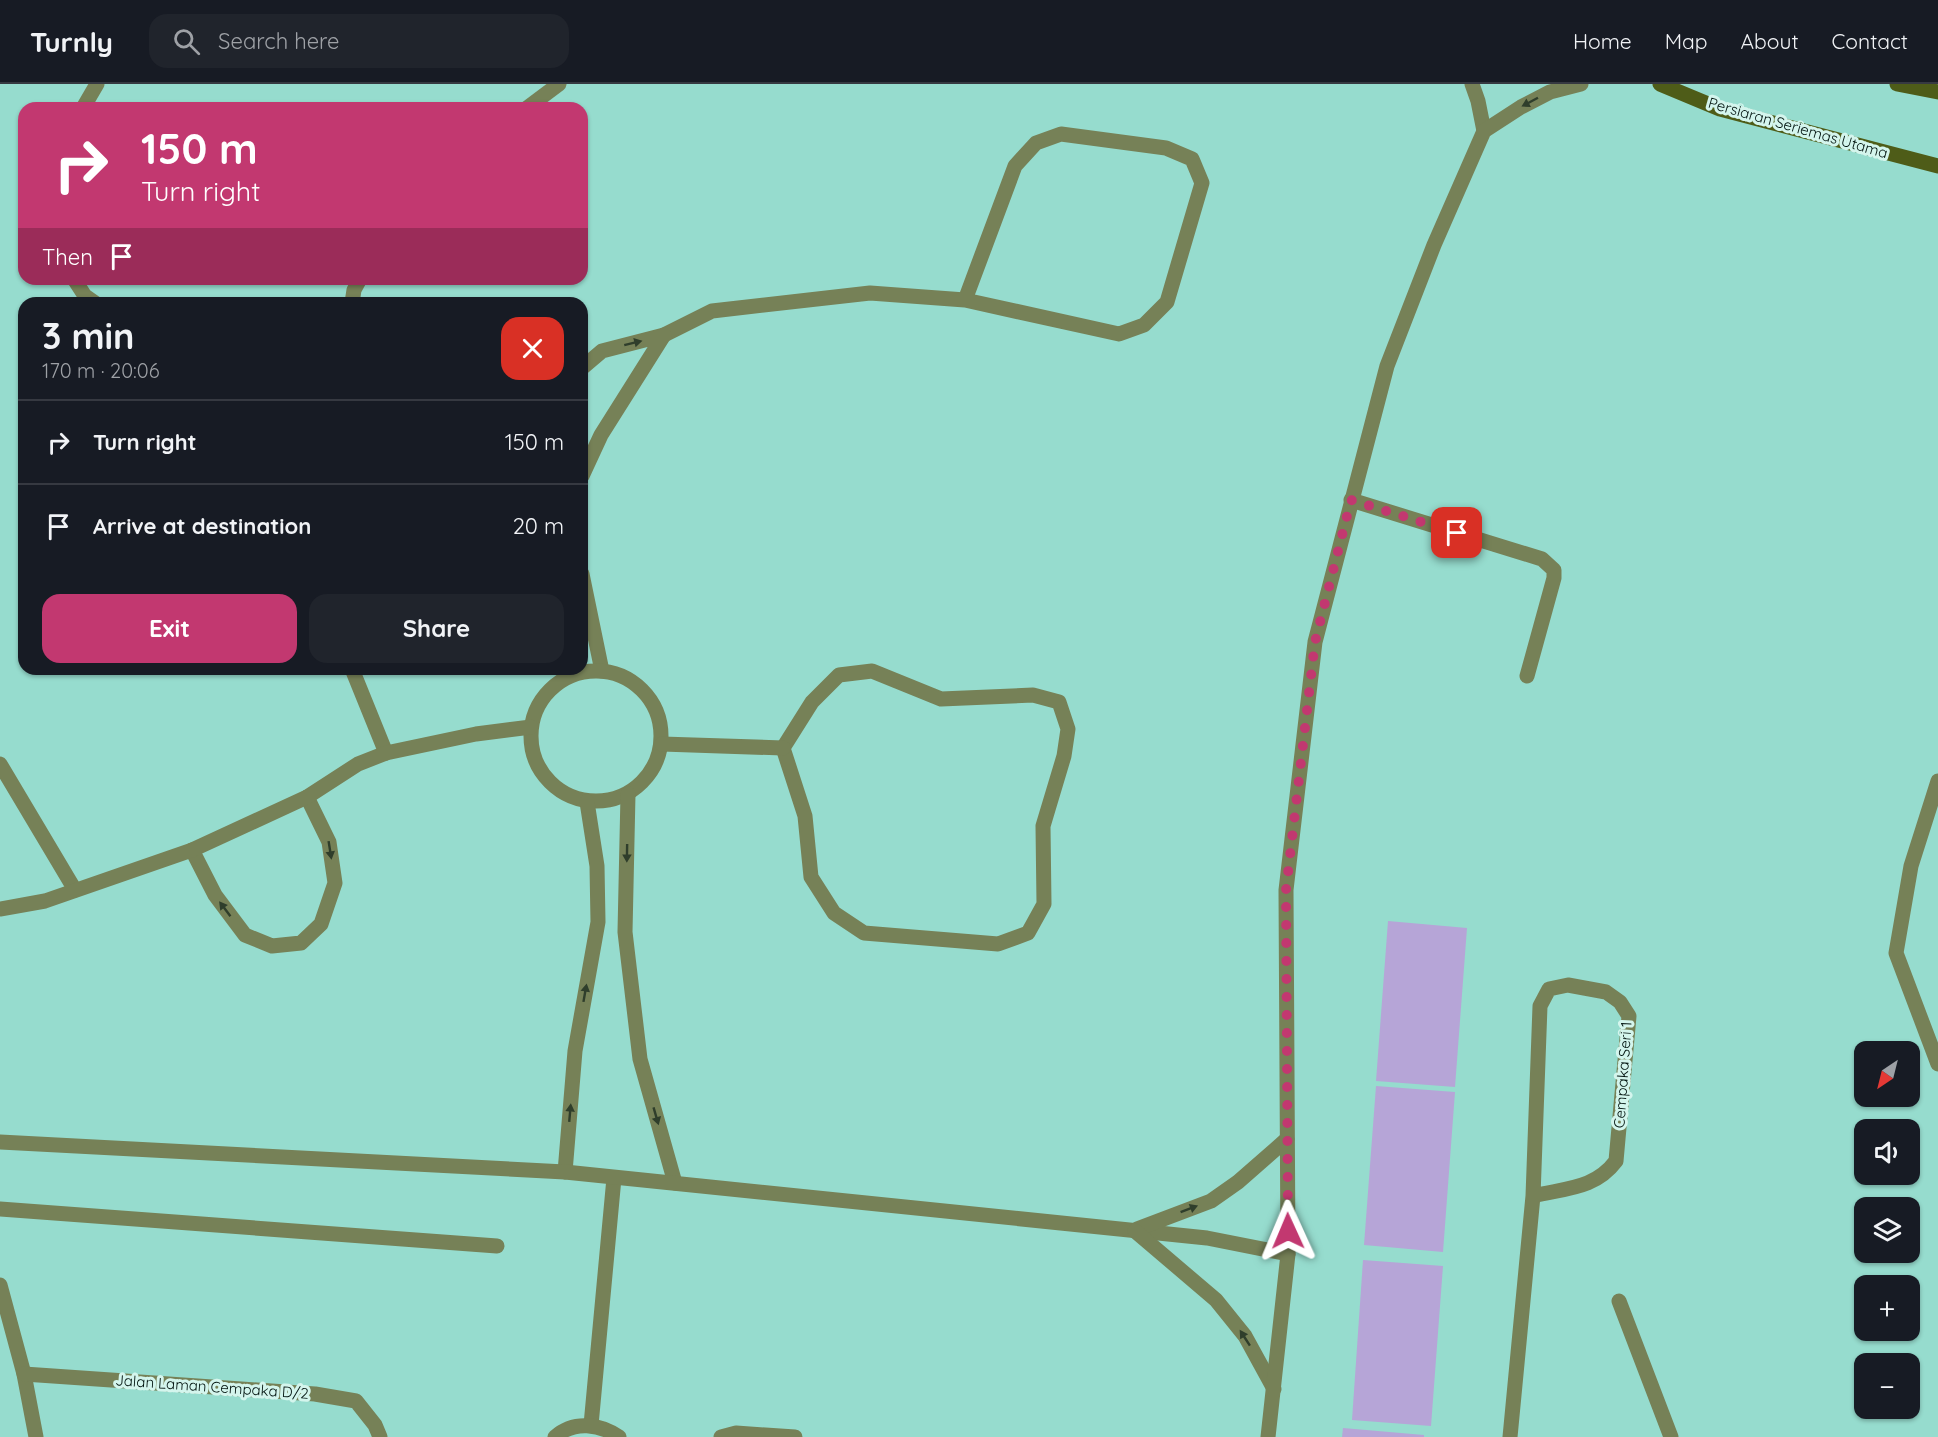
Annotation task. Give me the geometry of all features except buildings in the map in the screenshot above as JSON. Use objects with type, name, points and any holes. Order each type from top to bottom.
[{"type":"main road","name":"Persiaran Seriemas Utama","points":[[1660,84],[1720,109],[1938,166]]},
{"type":"main road","points":[[1897,84],[1938,92]]},
{"type":"street","points":[[86,102],[97,84]]},
{"type":"street","points":[[535,102],[559,84]]},
{"type":"street","points":[[1268,1437],[1288,1254],[1286,890],[1315,642],[1387,366],[1434,244],[1484,131],[1472,84]]},
{"type":"street","points":[[1484,131],[1550,92],[1581,84]]},
{"type":"street","points":[[588,363],[602,351],[664,335],[712,311],[870,293],[965,300],[1119,334],[1144,325],[1167,302],[1202,183],[1192,159],[1166,148],[1061,134],[1036,143],[1015,166],[965,300]]},
{"type":"street","points":[[588,463],[601,435],[664,335]]},
{"type":"street","points":[[1351,500],[1542,559],[1554,570],[1554,578],[1527,676]]},
{"type":"street","points":[[588,603],[602,671]]},
{"type":"street","points":[[575,675],[548,692],[537,708],[531,727],[532,748],[538,767],[551,784],[568,795],[587,802],[608,801],[628,794],[644,782],[656,765],[662,744],[661,724],[654,704],[640,688],[622,676],[602,671],[588,672]]},
{"type":"street","points":[[872,671],[941,699],[1033,695],[1059,702],[1068,729],[1064,756],[1043,826],[1044,904],[1028,933],[998,944],[864,933],[834,913],[812,877],[805,816],[783,748],[812,702],[839,675],[872,671]]},
{"type":"street","points":[[354,675],[386,753]]},
{"type":"street","points":[[0,909],[45,901],[192,850],[307,797],[358,764],[386,753],[476,734],[531,727]]},
{"type":"street","points":[[662,744],[783,748]]},
{"type":"street","points":[[0,764],[75,890]]},
{"type":"street","points":[[1938,781],[1911,866],[1896,953],[1938,1064]]},
{"type":"street","points":[[628,794],[625,932],[640,1059],[675,1183]]},
{"type":"street","points":[[192,850],[215,895],[245,935],[272,946],[301,943],[321,924],[335,883],[329,842],[307,797]]},
{"type":"street","points":[[565,1172],[575,1051],[598,922],[597,866],[587,802]]},
{"type":"street","name":"Cempaka Seri 1","points":[[1510,1437],[1533,1196],[1540,1006],[1549,989],[1568,985],[1606,992],[1620,1002],[1629,1016],[1617,1161],[1607,1173],[1593,1183],[1533,1196]]},
{"type":"street","points":[[1135,1230],[1211,1201],[1238,1182],[1287,1139]]},
{"type":"street","points":[[0,1142],[565,1172],[1135,1230],[1207,1239],[1288,1254]]},
{"type":"street","points":[[591,1425],[614,1178]]},
{"type":"street","points":[[0,1209],[497,1246]]},
{"type":"street","points":[[1135,1230],[1216,1300],[1245,1336],[1274,1389]]},
{"type":"street","points":[[0,1285],[24,1374],[36,1437]]},
{"type":"street","points":[[1619,1301],[1671,1437]]},
{"type":"street","name":"Jalan Laman Cempaka D/2","points":[[24,1374],[315,1394],[356,1401],[375,1425],[380,1437]]},
{"type":"street","points":[[555,1437],[560,1432],[591,1425],[607,1429],[619,1437]]},
{"type":"street","points":[[721,1437],[736,1432],[795,1437]]},
{"type":"route","points":[[1288,1231],[1286,890],[1315,642],[1351,500],[1457,533]]}]
